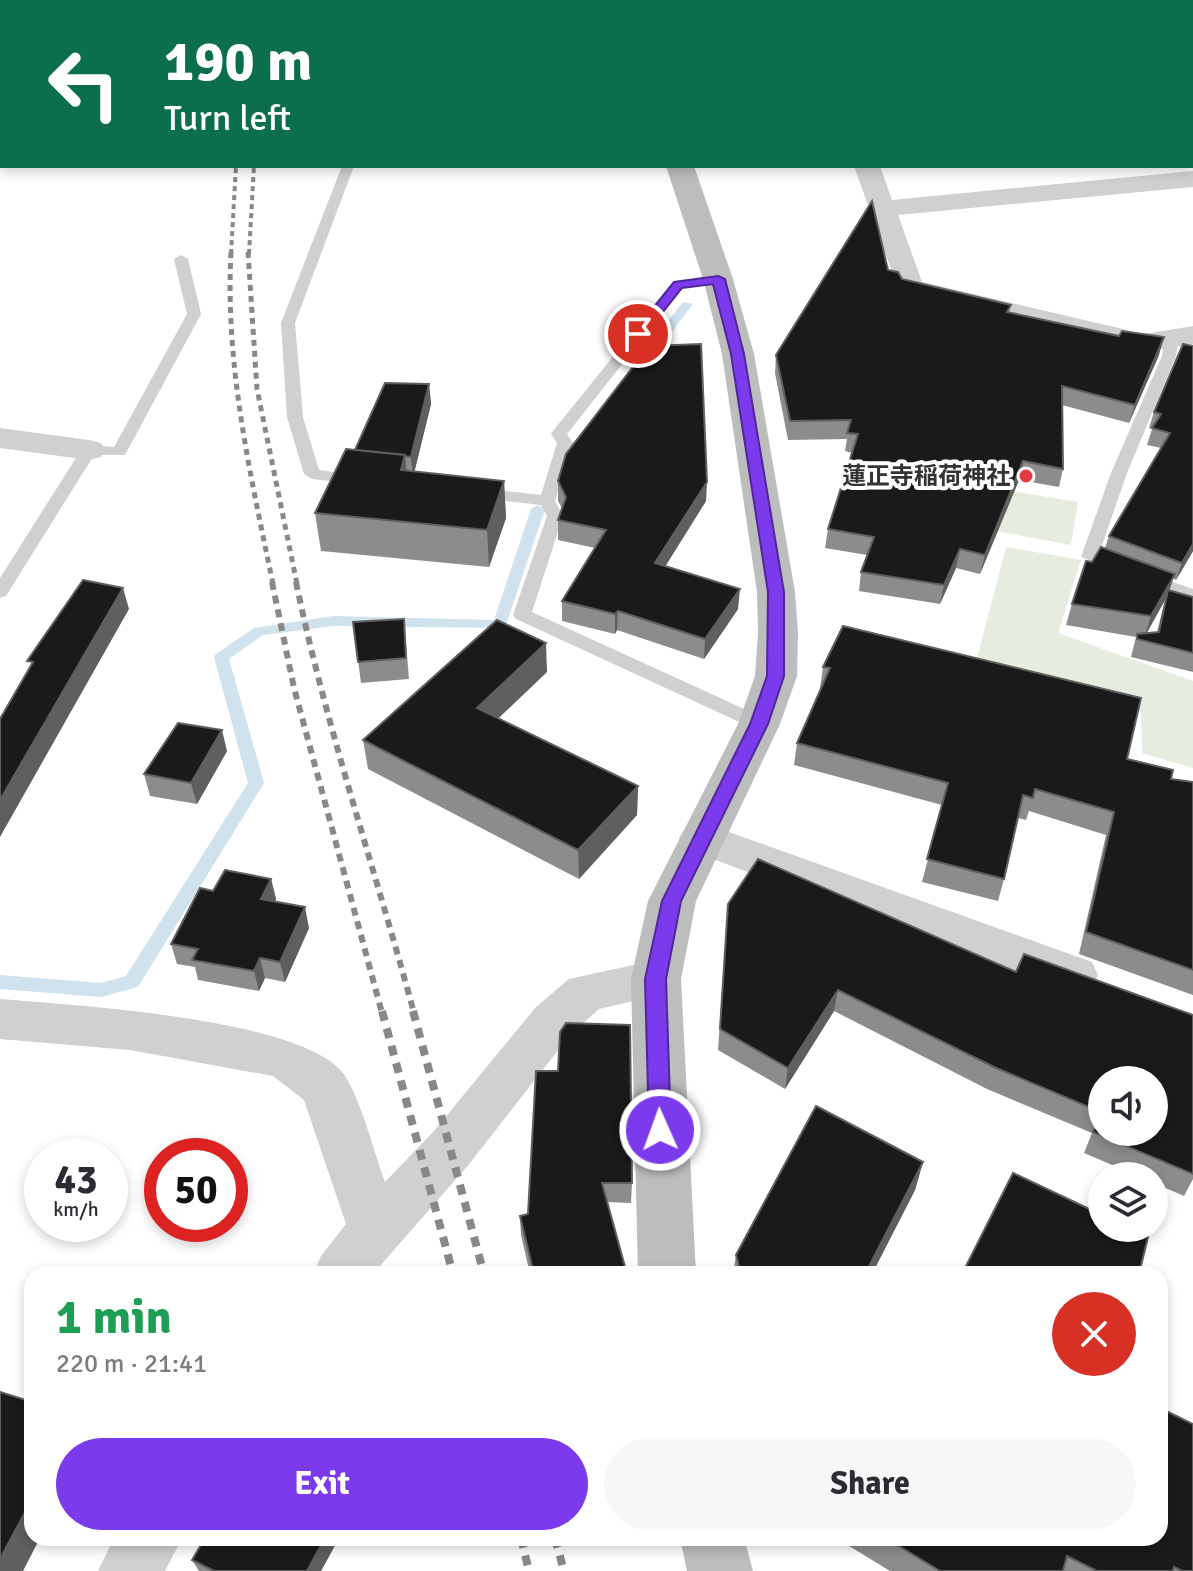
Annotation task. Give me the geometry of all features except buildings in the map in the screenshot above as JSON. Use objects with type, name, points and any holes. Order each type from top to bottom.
[{"type":"main road","points":[[667,1266],[656,979],[672,901],[701,838],[734,779],[776,676],[776,592],[738,354],[718,279],[681,168]]},
{"type":"main road","points":[[714,1546],[720,1571]]},
{"type":"street","points":[[868,168],[910,288],[1144,343],[1182,345]]},
{"type":"street","points":[[880,209],[1193,179]]},
{"type":"street","points":[[0,438],[89,450]]},
{"type":"street","points":[[701,838],[1120,992]]},
{"type":"street","points":[[346,1266],[375,1229],[452,1147],[553,1021],[586,993],[656,979]]},
{"type":"street","points":[[0,1019],[130,1030],[285,1058],[325,1087],[375,1229]]},
{"type":"street","points":[[129,1571],[146,1546]]},
{"type":"lane","points":[[347,168],[288,323],[295,417],[312,474],[374,481]]},
{"type":"lane","points":[[0,592],[89,450],[119,452],[194,314],[181,259]]},
{"type":"lane","points":[[718,279],[678,285],[559,434],[565,443],[547,501],[555,516],[522,615],[759,724]]},
{"type":"lane","points":[[1182,345],[1119,473],[1090,557],[1193,595]]},
{"type":"lane","points":[[468,491],[547,501]]},
{"type":"shaded area","points":[[958,482],[1078,502],[1071,545],[948,522]]},
{"type":"shaded area","points":[[1006,547],[1081,560],[1058,633],[1193,681],[1193,768],[1142,753],[1141,712],[973,674]]},
{"type":"waterway","points":[[642,363],[687,304]]},
{"type":"waterway","points":[[0,982],[101,990],[132,982],[256,783],[221,657],[259,631],[333,621],[500,625],[538,509]]},
{"type":"railway","points":[[231,254],[236,168]]},
{"type":"railway","points":[[249,254],[254,168]]},
{"type":"railway","points":[[231,252],[232,336],[241,419],[273,584]]},
{"type":"railway","points":[[248,252],[257,389],[297,584]]},
{"type":"railway","points":[[272,582],[294,688],[382,1013]]},
{"type":"railway","points":[[296,582],[336,744],[414,1013]]},
{"type":"railway","points":[[382,1011],[451,1266]]},
{"type":"railway","points":[[413,1011],[482,1266]]},
{"type":"railway","points":[[523,1546],[529,1571]]},
{"type":"railway","points":[[557,1546],[564,1571]]},
{"type":"place","name":"蓮正寺稲荷神社","points":[[1026,476]]},
{"type":"route","points":[[638,334],[678,285],[718,279],[738,354],[776,592],[778,633],[776,676],[759,724],[672,901],[656,979],[660,1130]]}]
